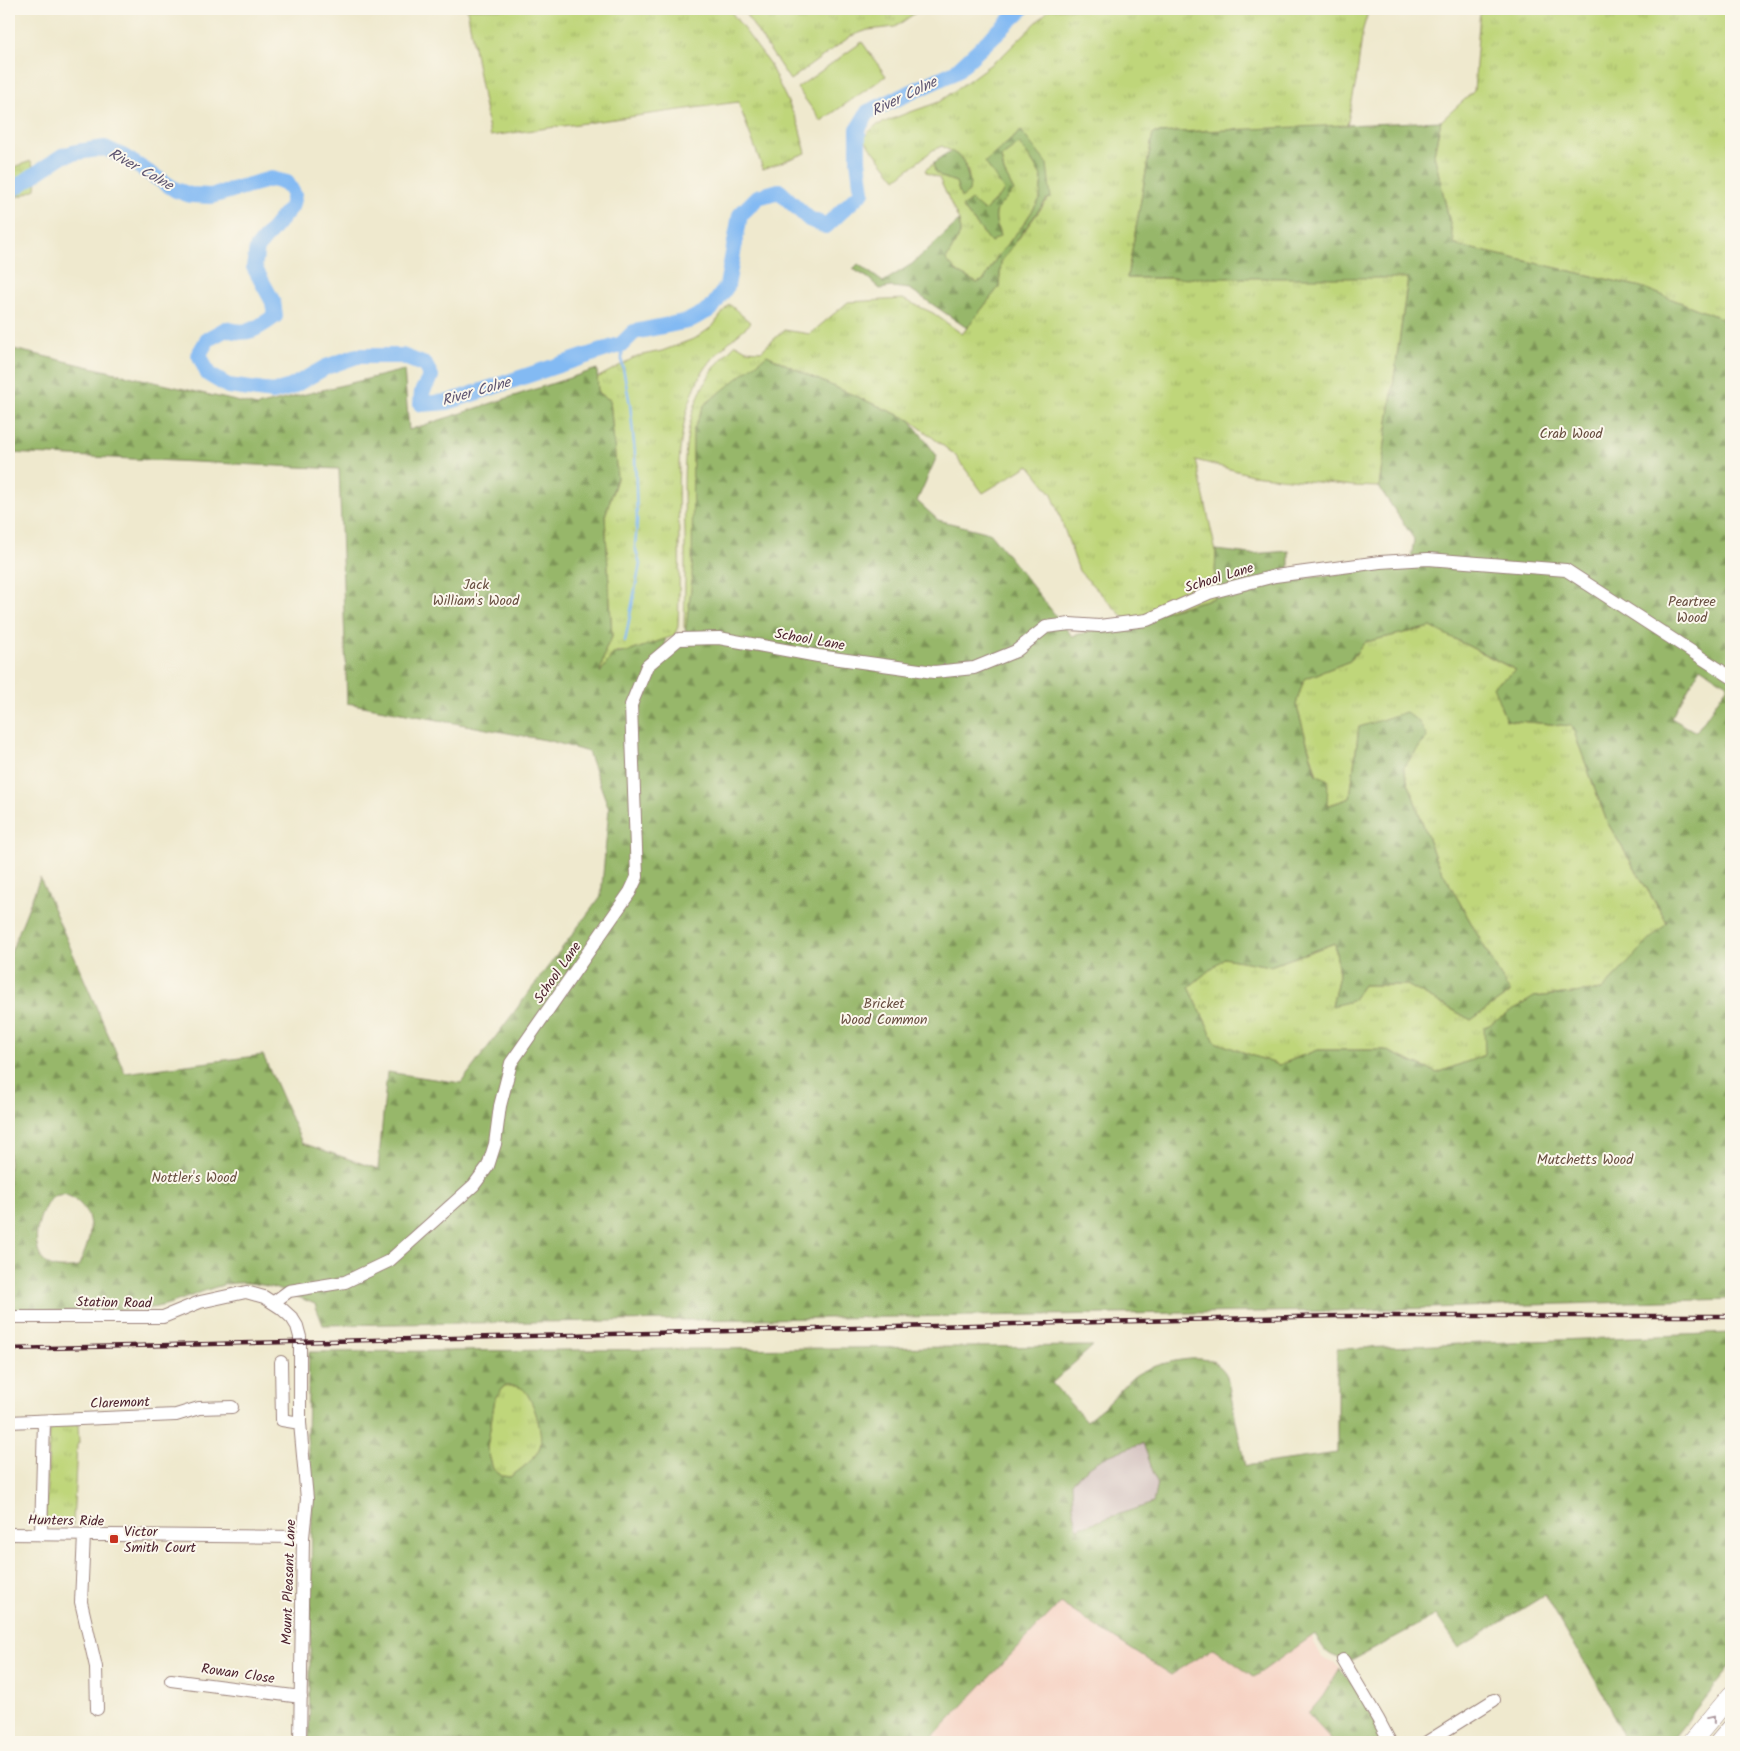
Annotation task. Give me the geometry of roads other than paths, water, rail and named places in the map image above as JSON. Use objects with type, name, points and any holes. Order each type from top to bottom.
[{"type":"highway","points":[[1692,1742],[1731,1695]]},
{"type":"highway","points":[[1720,1742],[1731,1728]]},
{"type":"street","name":"School Lane","points":[[274,1302],[289,1291],[345,1282],[389,1261],[474,1185],[488,1166],[495,1144],[500,1106],[512,1064],[630,892],[637,877],[631,705],[647,666],[679,639],[718,638],[818,656],[934,672],[974,668],[1016,651],[1046,628],[1070,624],[1099,626],[1147,620],[1209,593],[1275,576],[1380,562],[1428,559],[1566,570],[1731,677]]},
{"type":"street","name":"Station Road","points":[[9,1317],[163,1317],[200,1302],[246,1292],[274,1302]]},
{"type":"street","name":"Mount Pleasant Lane","points":[[274,1302],[292,1318],[299,1330],[300,1423],[307,1499],[303,1537],[300,1742]]},
{"type":"street","points":[[281,1362],[282,1420],[300,1423]]},
{"type":"street","name":"Claremont","points":[[9,1422],[176,1415],[199,1408],[232,1407]]},
{"type":"street","points":[[41,1535],[44,1421]]},
{"type":"street","name":"Hunters Ride","points":[[9,1534],[303,1537]]},
{"type":"street","points":[[84,1535],[81,1602],[96,1667],[97,1709]]},
{"type":"street","points":[[1343,1660],[1390,1742]]},
{"type":"street","name":"Rowan Close","points":[[171,1680],[300,1697]]},
{"type":"street","points":[[1426,1742],[1494,1700]]},
{"type":"waterway","name":"River Colne","points":[[9,190],[12,190],[62,156],[105,148],[124,157],[176,190],[190,195],[211,196],[271,179],[287,183],[294,195],[291,207],[257,248],[254,267],[273,302],[275,316],[252,330],[240,332],[226,329],[208,339],[199,354],[208,374],[228,386],[273,392],[291,387],[326,367],[357,356],[402,356],[425,365],[431,376],[422,392],[421,404],[448,402],[622,344],[634,332],[688,321],[711,309],[727,286],[740,215],[758,197],[779,191],[809,219],[826,226],[862,192],[858,160],[858,129],[868,112],[955,72],[1022,9]]},
{"type":"waterway","points":[[622,344],[622,363],[630,404],[635,454],[637,521],[635,547],[640,564],[625,641]]},
{"type":"railway","points":[[9,1349],[1337,1316],[1731,1316]]},
{"type":"place","name":"Victor Smith Court","points":[[114,1539]]},
{"type":"park label","name":"Crab Wood","points":[[1571,433]]},
{"type":"park label","name":"Jack William's Wood","points":[[476,592]]},
{"type":"park label","name":"Peartree Wood","points":[[1692,610]]},
{"type":"park label","name":"Bricket Wood Common","points":[[884,1012]]},
{"type":"park label","name":"Mutchetts Wood","points":[[1585,1159]]},
{"type":"park label","name":"Nottler's Wood","points":[[194,1177]]}]
